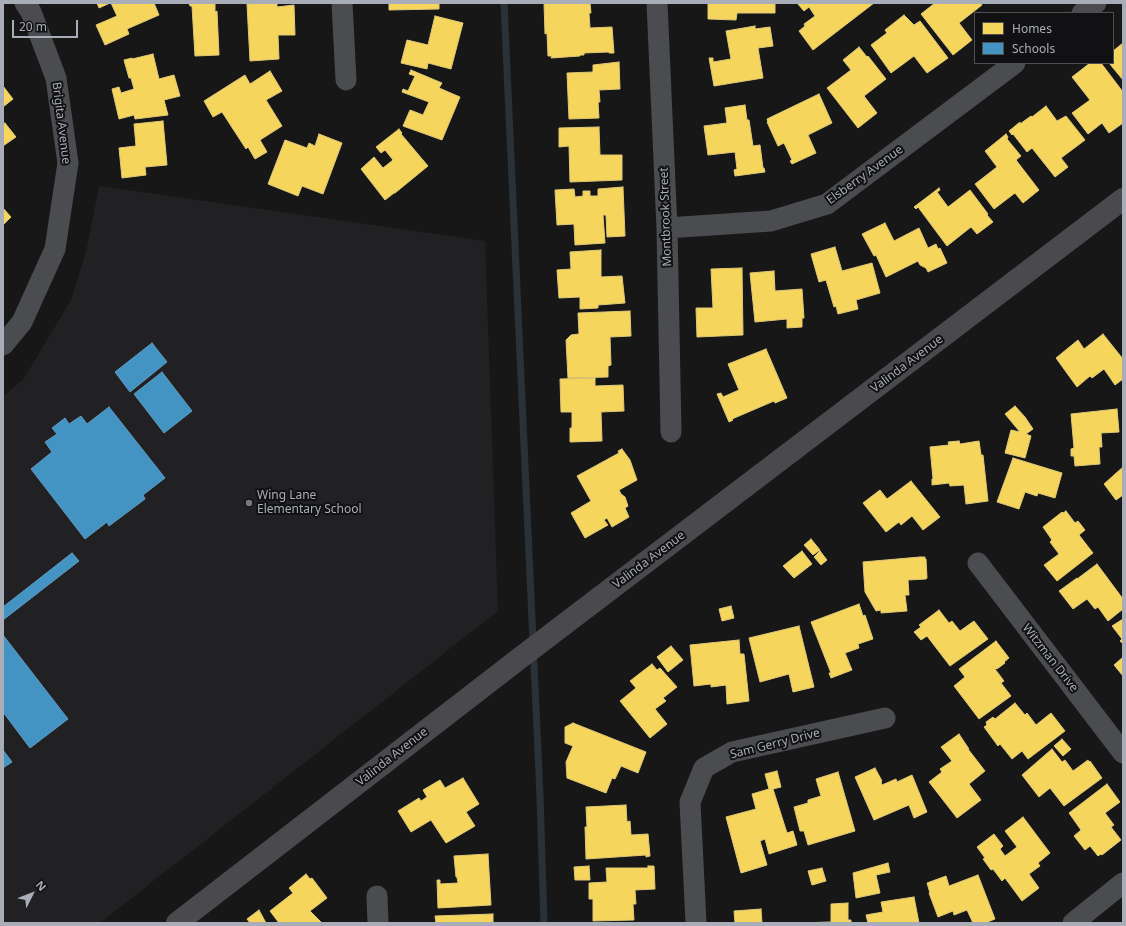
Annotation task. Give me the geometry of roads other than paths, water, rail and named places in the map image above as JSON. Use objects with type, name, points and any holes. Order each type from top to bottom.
[{"type":"main road","name":"Valinda Avenue","points":[[177,923],[547,637],[1123,199]]},
{"type":"street","name":"Brigita Avenue","points":[[3,345],[22,322],[55,249],[68,163],[56,78],[31,12],[25,3]]},
{"type":"street","points":[[342,3],[346,80]]},
{"type":"street","name":"Montbrook Street","points":[[657,3],[666,228],[671,432]]},
{"type":"street","points":[[1083,12],[1096,3]]},
{"type":"street","name":"Elsberry Avenue","points":[[666,228],[771,221],[827,204],[1014,64]]},
{"type":"street","name":"Witzman Drive","points":[[978,563],[1123,753]]},
{"type":"street","name":"Sam Gerry Drive","points":[[696,923],[690,802],[704,768],[732,752],[885,718]]},
{"type":"street","points":[[1073,923],[1123,883]]},
{"type":"street","points":[[377,896],[378,923]]},
{"type":"waterway","points":[[504,3],[540,796],[544,923]]},
{"type":"place","name":"Wing Lane Elementary School","points":[[249,503]]}]
